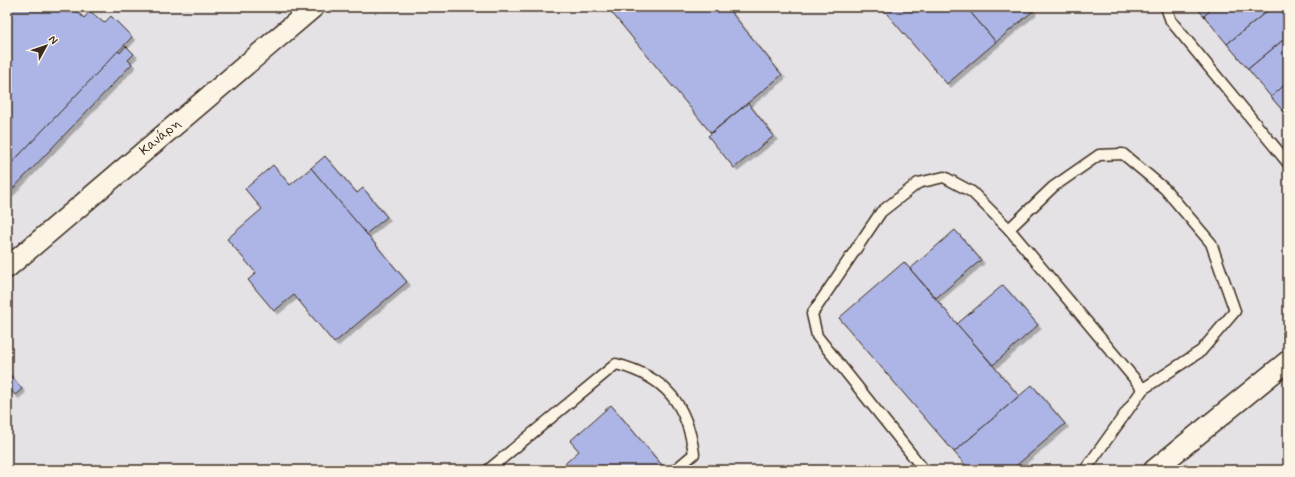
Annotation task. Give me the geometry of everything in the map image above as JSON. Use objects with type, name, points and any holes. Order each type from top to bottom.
[{"type":"street","name":"Κανάρη","points":[[7,268],[314,7]]},
{"type":"street","points":[[1154,470],[1288,361]]},
{"type":"lane","points":[[1166,7],[1171,21],[1288,163]]},
{"type":"lane","points":[[1008,229],[1053,187],[1099,155],[1123,154],[1165,189],[1211,242],[1235,311],[1201,351],[1143,389],[1085,470]]},
{"type":"lane","points":[[924,470],[817,336],[812,314],[881,212],[918,183],[944,177],[972,192],[1008,229],[1143,389]]},
{"type":"lane","points":[[488,470],[616,364],[647,374],[672,395],[681,408],[688,422],[694,454],[675,470]]},
{"type":"shaded area","points":[[7,7],[1288,7],[1288,470],[7,470]]},
{"type":"building","points":[[7,7],[72,7],[84,18],[90,11],[104,23],[111,16],[132,37],[7,168]]},
{"type":"building","points":[[607,7],[727,7],[782,75],[711,133]]},
{"type":"building","points":[[881,7],[966,7],[996,42],[947,84]]},
{"type":"building","points":[[966,7],[1030,7],[1033,11],[996,42]]},
{"type":"building","points":[[1196,7],[1214,7],[1204,16]]},
{"type":"building","points":[[1214,7],[1272,7],[1227,44],[1204,16]]},
{"type":"building","points":[[1272,7],[1288,7],[1288,36],[1248,69],[1227,44]]},
{"type":"building","points":[[1288,36],[1288,82],[1271,97],[1248,69]]},
{"type":"building","points":[[126,46],[134,54],[128,60],[132,64],[7,195],[7,168],[118,51],[120,53]]},
{"type":"building","points":[[1288,82],[1288,117],[1271,97]]},
{"type":"building","points":[[748,103],[774,136],[734,168],[708,136]]},
{"type":"building","points":[[325,156],[357,193],[363,188],[387,217],[366,234],[311,168]]},
{"type":"building","points":[[273,165],[290,185],[311,168],[407,282],[334,343],[294,295],[274,311],[248,280],[256,273],[227,239],[262,209],[245,189]]},
{"type":"building","points":[[955,230],[981,260],[936,298],[910,269]]},
{"type":"building","points":[[904,262],[1019,396],[954,452],[839,318]]},
{"type":"building","points":[[1003,285],[1038,325],[993,365],[957,324]]},
{"type":"building","points":[[7,371],[22,389],[15,395],[7,385]]},
{"type":"building","points":[[1032,385],[1065,424],[1011,470],[970,470],[954,452]]},
{"type":"building","points":[[611,405],[666,470],[558,470],[579,451],[570,441]]}]
